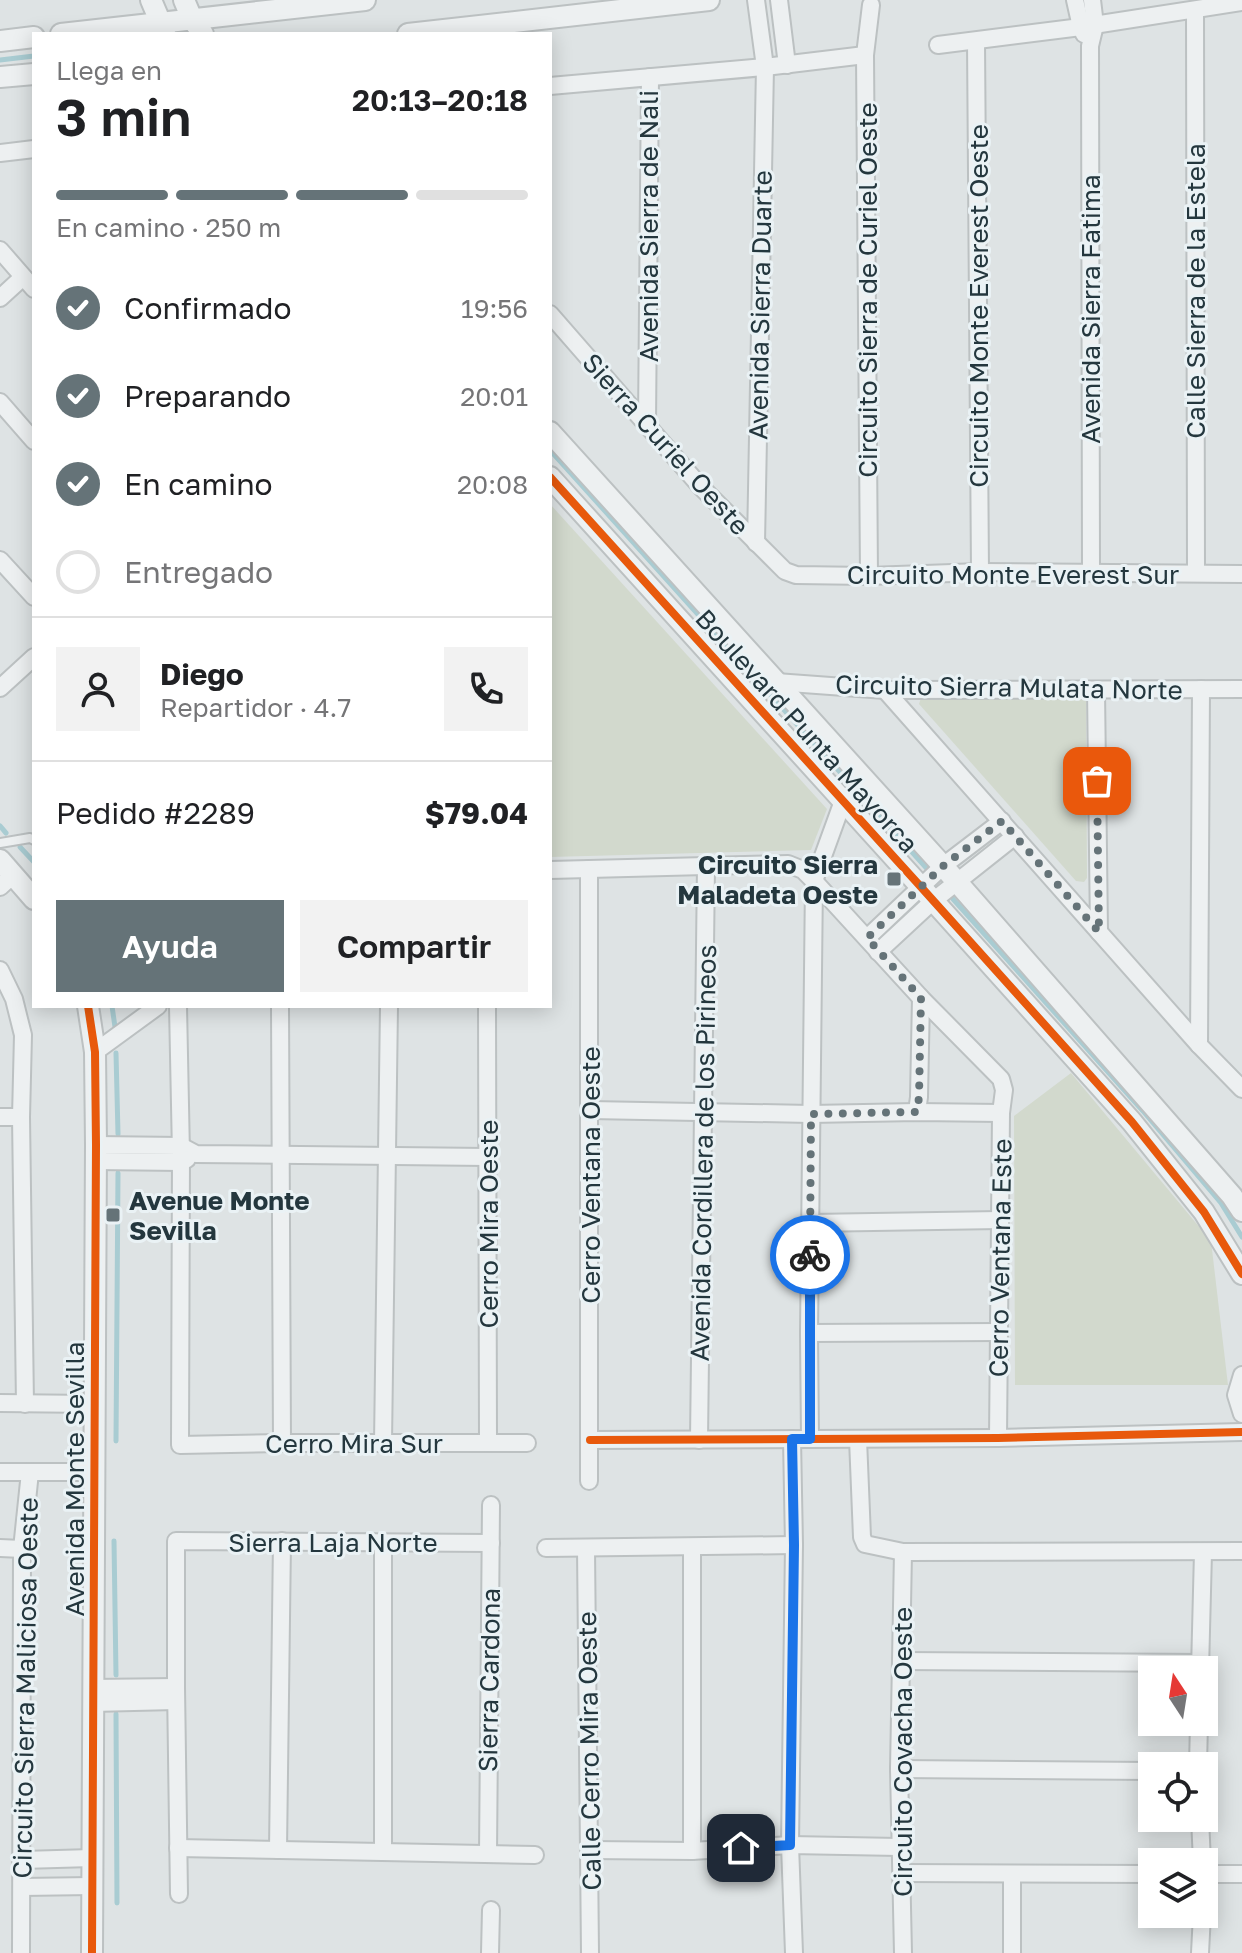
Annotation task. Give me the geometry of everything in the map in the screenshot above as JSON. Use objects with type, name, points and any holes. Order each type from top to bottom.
[{"type":"street","points":[[151,0],[163,28]]},
{"type":"street","points":[[95,32],[163,28],[193,18],[365,0]]},
{"type":"street","points":[[426,32],[709,0]]},
{"type":"street","name":"Avenida Sierra Duarte","points":[[756,0],[765,67],[756,543]]},
{"type":"street","points":[[779,0],[787,65]]},
{"type":"street","points":[[1075,0],[1088,26]]},
{"type":"street","points":[[1088,26],[1092,0]]},
{"type":"street","points":[[938,45],[1242,2]]},
{"type":"street","name":"Circuito Sierra de Curiel Oeste","points":[[869,576],[865,55],[871,5]]},
{"type":"street","name":"Calle Sierra de la Estela","points":[[1195,10],[1196,573]]},
{"type":"street","name":"Avenida Sierra Fatima","points":[[1088,26],[1091,572]]},
{"type":"street","points":[[0,41],[32,37]]},
{"type":"street","name":"Circuito Monte Everest Oeste","points":[[976,41],[980,572]]},
{"type":"street","points":[[552,86],[865,55]]},
{"type":"street","points":[[0,77],[32,74]]},
{"type":"street","name":"Avenida Sierra de Nali","points":[[647,423],[650,77]]},
{"type":"street","points":[[0,153],[32,149]]},
{"type":"street","points":[[0,250],[28,283],[0,298]]},
{"type":"street","name":"Sierra Curiel Oeste","points":[[552,316],[700,486],[785,571]]},
{"type":"street","points":[[0,402],[32,439]]},
{"type":"street","name":"Boulevard Punta Mayorca","points":[[552,434],[943,866],[1242,1211]]},
{"type":"street","name":"Boulevard Punta Mayorca","points":[[552,479],[1132,1122],[1204,1212],[1242,1274]]},
{"type":"street","points":[[0,560],[32,595]]},
{"type":"street","name":"Circuito Monte Everest Sur","points":[[785,571],[796,575],[869,576],[980,572],[1242,574]]},
{"type":"street","points":[[0,688],[32,659]]},
{"type":"street","name":"Circuito Sierra Mulata Norte","points":[[776,682],[885,690],[1242,689]]},
{"type":"street","points":[[1199,1045],[1201,689]]},
{"type":"street","points":[[885,690],[1199,1045],[1242,1089]]},
{"type":"street","points":[[1096,690],[1099,932]]},
{"type":"street","points":[[810,1439],[814,881],[843,801]]},
{"type":"street","points":[[878,952],[927,894],[943,866],[1002,821]]},
{"type":"street","points":[[867,938],[927,894],[957,882],[1015,836]]},
{"type":"street","points":[[552,870],[788,864],[803,870],[921,998],[917,1112]]},
{"type":"street","name":"Avenida Cordillera de los Pirineos","points":[[699,1440],[706,866]]},
{"type":"street","name":"Cerro Ventana Oeste","points":[[589,869],[589,1481]]},
{"type":"street","points":[[4,874],[32,897]]},
{"type":"street","points":[[0,970],[14,999],[23,1035],[21,1117],[25,1404]]},
{"type":"street","name":"Cerro Ventana Este","points":[[921,998],[1001,1079],[1004,1090],[1001,1113],[998,1438]]},
{"type":"street","name":"Avenida Monte Sevilla","points":[[88,1008],[95,1052],[96,1153],[92,1953]]},
{"type":"street","points":[[95,1052],[155,1008]]},
{"type":"street","points":[[178,1008],[186,1154]]},
{"type":"street","points":[[280,1008],[282,1443]]},
{"type":"street","points":[[383,1443],[389,1008]]},
{"type":"street","name":"Cerro Mira Oeste","points":[[487,1008],[488,1442]]},
{"type":"street","points":[[590,1110],[1001,1113]]},
{"type":"street","points":[[0,1117],[21,1117]]},
{"type":"street","points":[[96,1153],[487,1157]]},
{"type":"street","name":"Cerro Mira Sur","points":[[186,1154],[180,1445],[527,1443]]},
{"type":"street","points":[[810,1223],[1000,1220]]},
{"type":"street","points":[[809,1333],[999,1332]]},
{"type":"street","points":[[1242,1375],[1239,1394],[1242,1414]]},
{"type":"street","points":[[0,1403],[94,1404]]},
{"type":"street","points":[[590,1440],[998,1438],[1242,1432]]},
{"type":"street","points":[[792,1439],[794,1545],[790,1845],[794,1953]]},
{"type":"street","points":[[858,1439],[862,1537],[865,1544],[903,1552],[1242,1551]]},
{"type":"street","points":[[0,1472],[94,1472]]},
{"type":"street","name":"Circuito Sierra Maliciosa Oeste","points":[[21,1953],[22,1549],[30,1472]]},
{"type":"street","name":"Sierra Cardona","points":[[488,1854],[491,1505]]},
{"type":"street","name":"Sierra Laja Norte","points":[[176,1694],[176,1541],[491,1543]]},
{"type":"street","points":[[278,1850],[282,1541]]},
{"type":"street","points":[[383,1542],[383,1852]]},
{"type":"street","points":[[546,1548],[794,1545]]},
{"type":"street","points":[[692,1547],[692,1851]]},
{"type":"street","points":[[0,1548],[22,1549]]},
{"type":"street","name":"Calle Cerro Mira Oeste","points":[[586,1548],[590,1953]]},
{"type":"street","name":"Circuito Covacha Oeste","points":[[903,1552],[899,1769],[903,1953]]},
{"type":"street","points":[[1200,1656],[1203,1552]]},
{"type":"street","points":[[901,1661],[1138,1665]]},
{"type":"street","points":[[92,1696],[176,1694],[179,1894]]},
{"type":"street","points":[[899,1769],[1138,1771]]},
{"type":"street","points":[[591,1850],[692,1851],[790,1845],[899,1847]]},
{"type":"street","points":[[178,1848],[535,1855]]},
{"type":"street","points":[[22,1860],[92,1858]]},
{"type":"street","points":[[902,1873],[1138,1874]]},
{"type":"street","points":[[1218,1874],[1242,1874]]},
{"type":"street","points":[[1012,1875],[1012,1953]]},
{"type":"street","points":[[22,1887],[92,1886]]},
{"type":"street","points":[[490,1953],[491,1910]]},
{"type":"street","points":[[1200,1953],[1201,1928]]},
{"type":"lane","points":[[0,843],[32,839]]},
{"type":"shaded area","points":[[552,506],[827,809],[811,850],[552,857]]},
{"type":"shaded area","points":[[921,698],[1086,699],[1087,878],[1084,882],[1076,881],[919,704]]},
{"type":"shaded area","points":[[1071,1073],[1211,1241],[1228,1385],[1015,1385],[1014,1116]]},
{"type":"waterway","points":[[0,60],[32,56]]},
{"type":"waterway","points":[[552,452],[930,872]]},
{"type":"waterway","points":[[0,826],[6,833]]},
{"type":"waterway","points":[[20,847],[32,860]]},
{"type":"waterway","points":[[953,899],[1143,1111],[1221,1203],[1242,1237]]},
{"type":"waterway","points":[[112,1008],[115,1027]]},
{"type":"waterway","points":[[116,1053],[118,1134]]},
{"type":"waterway","points":[[116,1441],[118,1173]]},
{"type":"waterway","points":[[114,1541],[116,1675]]},
{"type":"waterway","points":[[116,1714],[117,1903]]},
{"type":"cycle path","points":[[552,479],[1132,1122],[1204,1212],[1242,1274]]},
{"type":"cycle path","points":[[88,1008],[95,1052],[96,1145],[92,1953]]},
{"type":"cycle path","points":[[590,1440],[998,1438],[1242,1432]]},
{"type":"way so far","points":[[810,1255],[811,1114],[917,1112],[921,998],[867,938],[943,866],[1002,821],[1099,932],[1097,781]]},
{"type":"place","name":"Circuito Sierra Maladeta Oeste","points":[[894,879]]},
{"type":"place","name":"Avenue Monte Sevilla","points":[[113,1215]]},
{"type":"route","points":[[741,1848],[790,1845],[794,1545],[792,1439],[810,1439],[810,1255]]}]
